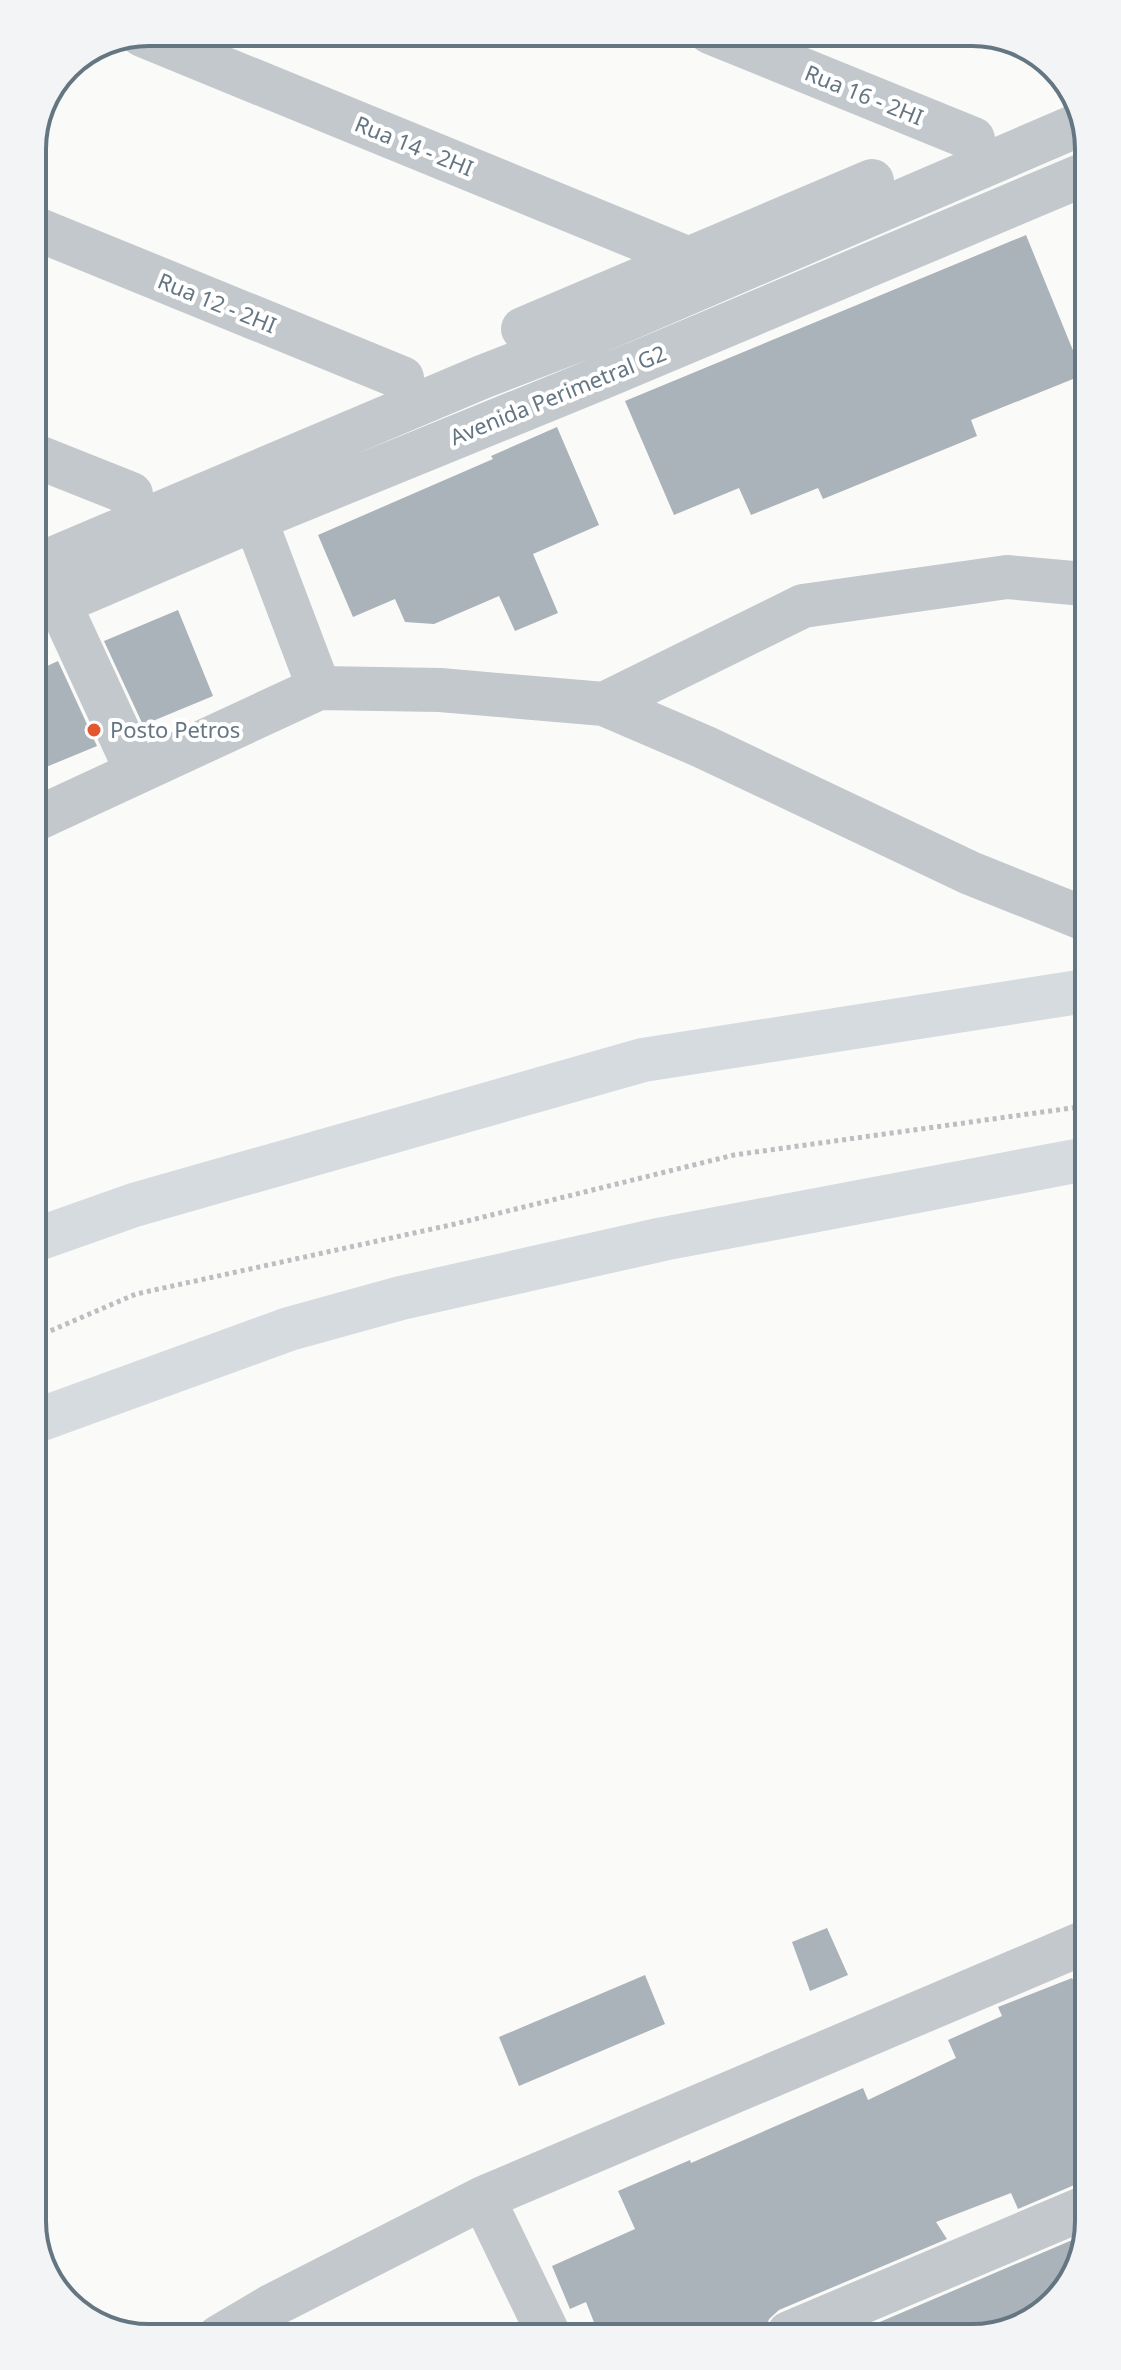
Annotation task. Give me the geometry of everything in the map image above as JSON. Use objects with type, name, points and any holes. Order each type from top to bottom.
[{"type":"highway","points":[[46,1236],[134,1205],[643,1060],[1075,993]]},
{"type":"highway","points":[[46,1417],[289,1329],[401,1298],[663,1239],[1075,1161]]},
{"type":"street","name":"Rua 14 - 2HI","points":[[169,46],[687,258]]},
{"type":"street","name":"Rua 16 - 2HI","points":[[744,46],[973,139]]},
{"type":"street","points":[[578,324],[687,258],[1064,103]]},
{"type":"street","points":[[46,561],[478,362],[1072,127]]},
{"type":"street","name":"Avenida Perimetral G2","points":[[46,608],[1075,178]]},
{"type":"street","name":"Rua 12 - 2HI","points":[[46,233],[402,378]]},
{"type":"street","points":[[578,324],[601,378]]},
{"type":"street","points":[[46,529],[402,378],[478,362]]},
{"type":"street","points":[[478,362],[499,419]]},
{"type":"street","points":[[46,460],[131,494]]},
{"type":"street","points":[[255,519],[319,688]]},
{"type":"street","points":[[604,704],[803,606],[1007,577],[1075,583]]},
{"type":"street","points":[[46,608],[137,772]]},
{"type":"street","points":[[46,814],[319,688],[440,690],[604,704],[704,747],[970,873],[1075,915]]},
{"type":"street","points":[[280,2321],[483,2198],[1075,1947]]},
{"type":"street","points":[[483,2198],[544,2324]]},
{"type":"street","points":[[810,2324],[1075,2212]]},
{"type":"path","points":[[46,1333],[136,1294],[455,1224],[734,1155],[1075,1108]]},
{"type":"building","points":[[1026,235],[1075,355],[1075,378],[971,420],[977,436],[823,499],[818,488],[751,515],[739,488],[674,515],[625,401]]},
{"type":"building","points":[[557,427],[599,525],[533,554],[558,613],[515,631],[499,596],[434,624],[405,622],[395,599],[353,617],[318,535],[493,459],[491,456]]},
{"type":"building","points":[[178,610],[213,696],[143,725],[104,641]]},
{"type":"building","points":[[58,661],[97,746],[46,767],[46,666]]},
{"type":"building","points":[[827,1928],[848,1975],[810,1991],[792,1942]]},
{"type":"building","points":[[645,1975],[665,2024],[519,2086],[499,2037]]},
{"type":"building","points":[[1072,1978],[1075,1984],[1075,2185],[1018,2209],[1011,2193],[936,2222],[947,2239],[779,2310],[768,2324],[595,2324],[586,2302],[570,2309],[552,2266],[635,2229],[618,2191],[690,2160],[691,2163],[863,2088],[868,2100],[956,2058],[948,2040],[1002,2016],[998,2007]]},
{"type":"building","points":[[1073,2240],[1058,2278],[1029,2307],[1011,2316],[972,2324],[875,2324]]},
{"type":"place","name":"Posto Petros","points":[[94,730]]}]
